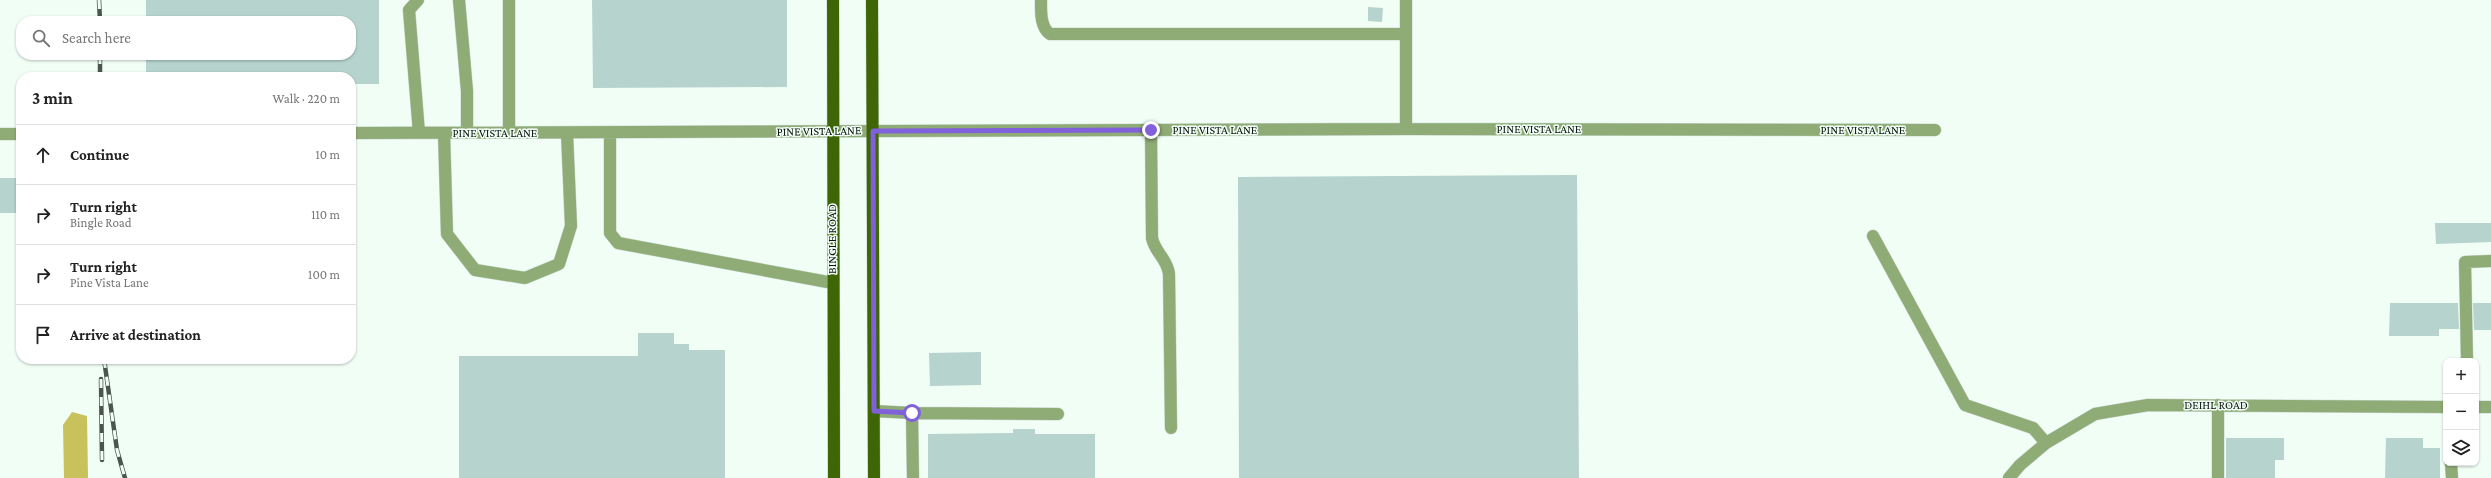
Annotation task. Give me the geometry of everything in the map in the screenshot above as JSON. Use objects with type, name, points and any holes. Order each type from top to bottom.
[{"type":"main road","name":"BINGLE ROAD","points":[[833,0],[832,131],[834,478]]},
{"type":"main road","points":[[872,0],[874,478]]},
{"type":"street","points":[[418,0],[409,10],[418,133]]},
{"type":"street","points":[[459,0],[467,92],[467,133]]},
{"type":"street","points":[[509,0],[509,133]]},
{"type":"street","points":[[1041,0],[1042,21],[1046,32],[1050,34],[1406,34]]},
{"type":"street","points":[[1406,0],[1406,129]]},
{"type":"street","name":"PINE VISTA LANE","points":[[356,133],[1406,129],[1935,130]]},
{"type":"street","points":[[1151,130],[1152,238],[1155,248],[1168,264],[1169,274],[1171,428]]},
{"type":"street","points":[[444,133],[447,234],[475,270],[525,278],[559,264],[571,226],[567,133]]},
{"type":"street","points":[[610,133],[610,234],[618,243],[833,283]]},
{"type":"street","points":[[0,134],[16,134]]},
{"type":"street","points":[[1873,236],[1965,405],[2033,428],[2046,443]]},
{"type":"street","points":[[2467,358],[2466,262],[2491,261]]},
{"type":"street","name":"DEIHL ROAD","points":[[2009,478],[2020,465],[2046,443],[2095,414],[2148,405],[2443,407]]},
{"type":"street","points":[[2218,405],[2218,478]]},
{"type":"street","points":[[2479,407],[2491,407]]},
{"type":"street","points":[[874,411],[912,413],[1058,414]]},
{"type":"street","points":[[912,413],[913,478]]},
{"type":"street","points":[[2451,466],[2452,478]]},
{"type":"shaded area","points":[[72,412],[87,416],[88,478],[64,478],[63,425]]},
{"type":"building","points":[[146,0],[379,0],[379,84],[356,84],[356,72],[146,72],[146,60],[356,60],[356,16],[146,16]]},
{"type":"building","points":[[592,0],[787,0],[787,87],[593,88]]},
{"type":"building","points":[[1368,7],[1383,8],[1382,22],[1368,21]]},
{"type":"building","points":[[1577,175],[1579,478],[1239,478],[1238,177]]},
{"type":"building","points":[[0,178],[16,178],[16,213],[0,213]]},
{"type":"building","points":[[2435,223],[2491,223],[2491,242],[2436,244]]},
{"type":"building","points":[[2390,303],[2458,303],[2459,329],[2439,329],[2439,336],[2389,336]]},
{"type":"building","points":[[2473,303],[2491,303],[2491,330],[2474,330]]},
{"type":"building","points":[[638,333],[674,333],[674,344],[689,344],[689,350],[725,350],[725,478],[459,478],[459,356],[638,356]]},
{"type":"building","points":[[981,352],[981,385],[930,386],[929,353]]},
{"type":"building","points":[[1013,429],[1035,429],[1035,434],[1095,434],[1095,478],[928,478],[928,434],[1013,433]]},
{"type":"building","points":[[2226,438],[2284,438],[2284,460],[2275,460],[2275,478],[2226,478]]},
{"type":"building","points":[[2386,438],[2423,438],[2423,448],[2440,448],[2440,478],[2385,478]]},
{"type":"railway","points":[[99,0],[100,16]]},
{"type":"railway","points":[[100,60],[100,72]]},
{"type":"railway","points":[[105,364],[117,450],[125,478]]},
{"type":"railway","points":[[101,379],[102,460]]},
{"type":"route","points":[[912,413],[874,411],[873,131],[1151,130]]}]
